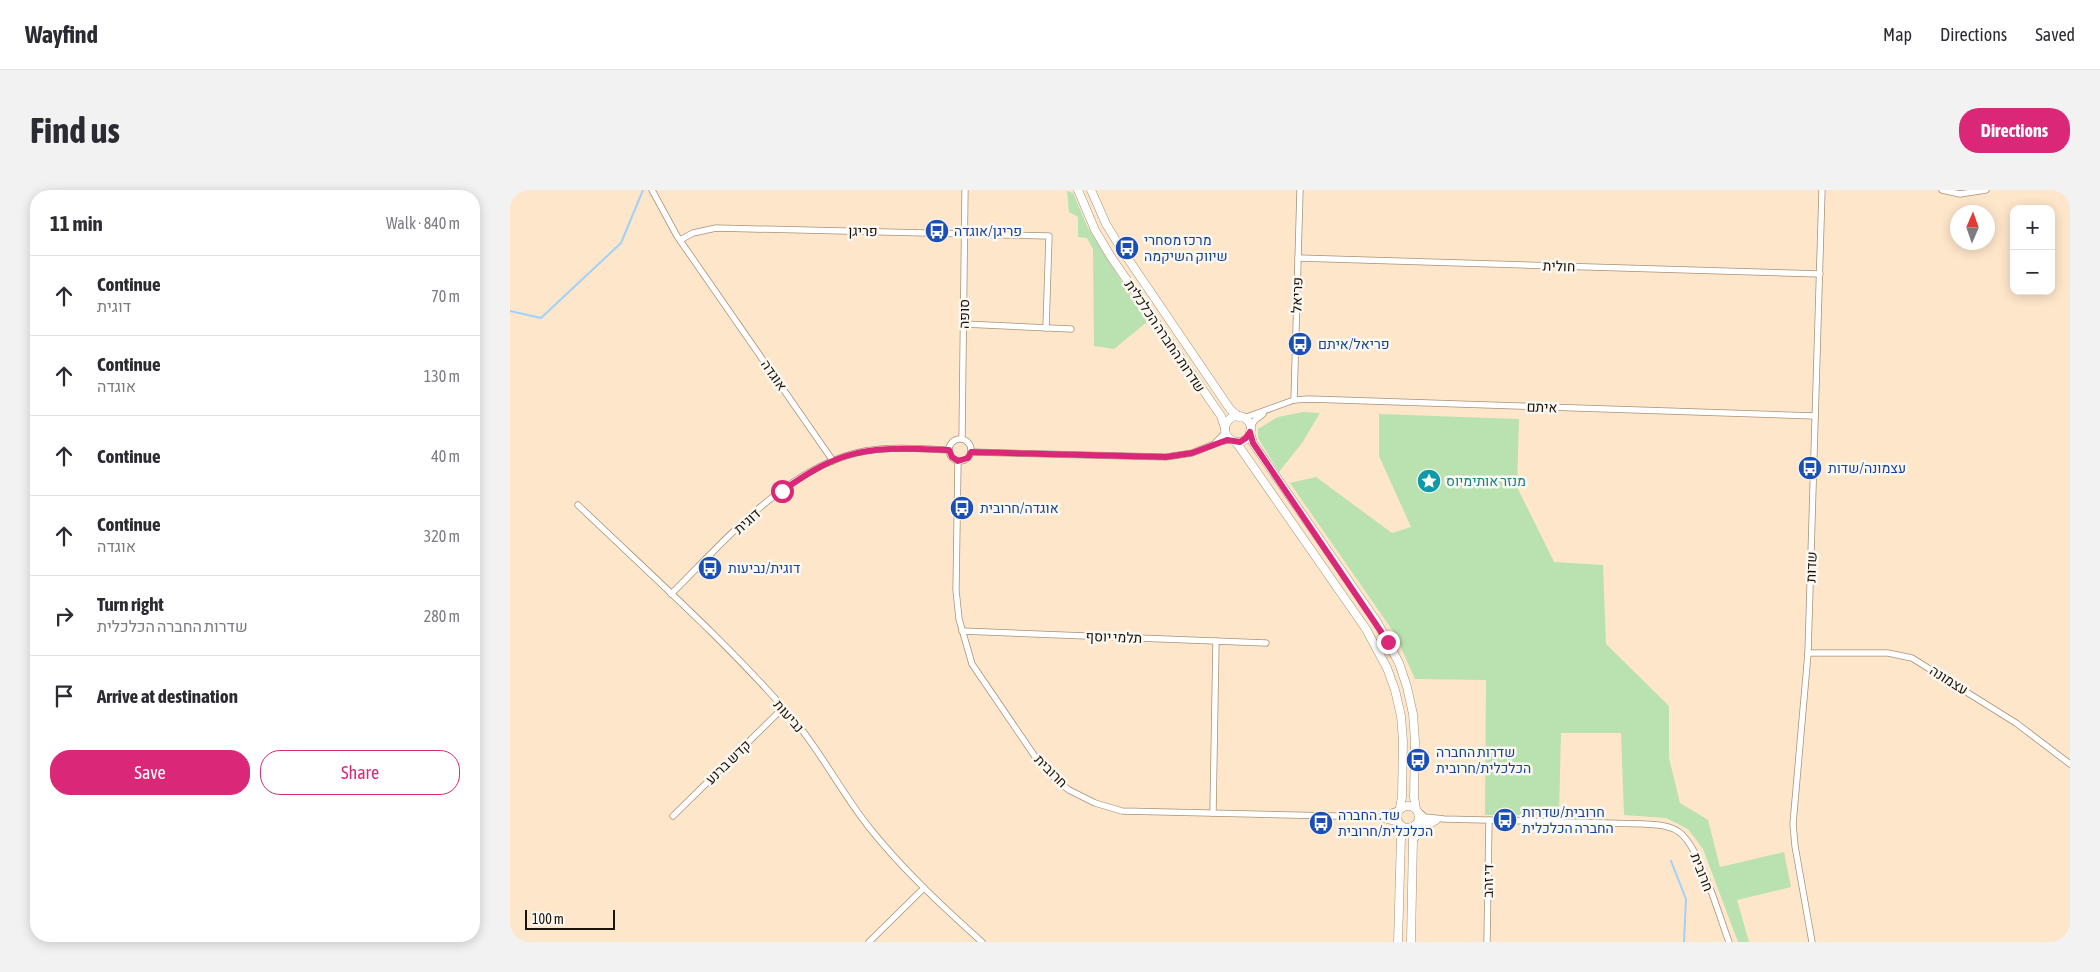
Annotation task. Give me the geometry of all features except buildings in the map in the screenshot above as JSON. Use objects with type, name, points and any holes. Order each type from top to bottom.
[{"type":"main road","name":"שדרות החברה הכלכלית","points":[[1078,190],[1095,230],[1111,257],[1221,416],[1225,430]]},
{"type":"main road","name":"שדרות החברה הכלכלית","points":[[1091,190],[1106,224],[1122,250],[1230,409],[1241,417]]},
{"type":"main road","points":[[1398,942],[1401,837],[1396,816],[1402,788],[1402,728],[1395,690],[1387,668],[1366,629],[1225,430],[1228,421],[1241,417],[1250,430],[1253,443],[1377,622],[1399,663],[1413,714],[1415,747],[1414,797],[1419,817],[1416,824],[1413,846],[1411,942]]},
{"type":"main road","points":[[1234,441],[1243,440],[1250,430]]},
{"type":"main road","points":[[1399,809],[1410,806],[1417,810]]},
{"type":"main road","points":[[1413,846],[1420,829],[1440,819]]},
{"type":"main road","points":[[1399,824],[1405,828],[1416,824]]},
{"type":"street","name":"אוגדה","points":[[652,190],[680,240],[833,461]]},
{"type":"street","name":"סופה","points":[[962,439],[965,190]]},
{"type":"street","name":"פריאל","points":[[1294,400],[1300,190]]},
{"type":"street","name":"שדות","points":[[1812,942],[1794,846],[1793,824],[1808,653],[1822,190]]},
{"type":"street","points":[[1942,190],[1960,194],[1986,190]]},
{"type":"street","name":"פריגן","points":[[680,240],[693,233],[716,228],[1048,236],[1046,328]]},
{"type":"street","name":"חולית","points":[[1298,258],[1820,274]]},
{"type":"street","points":[[964,324],[1072,330]]},
{"type":"street","name":"איתם","points":[[1241,417],[1294,400],[1309,398],[1815,416]]},
{"type":"street","name":"איתם","points":[[1250,430],[1255,420],[1271,408]]},
{"type":"street","points":[[1213,444],[1225,430]]},
{"type":"street","points":[[962,439],[970,445],[971,452],[968,458],[958,461],[952,457],[949,450],[953,442],[962,439]]},
{"type":"street","points":[[971,452],[1166,457],[1192,453],[1213,444],[1234,441]]},
{"type":"street","points":[[833,461],[866,451],[895,449],[949,450]]},
{"type":"street","name":"דוגית","points":[[671,594],[768,502],[802,477],[833,461]]},
{"type":"street","name":"חרובית","points":[[958,461],[956,590],[962,631],[968,654],[980,677],[1036,758],[1057,781],[1069,790],[1095,803],[1122,811],[1377,817],[1393,814],[1399,809]]},
{"type":"street","name":"נביעות","points":[[578,505],[671,594],[783,708],[807,738],[870,828],[924,888],[982,942]]},
{"type":"street","name":"תלמי יוסף","points":[[962,631],[1266,643]]},
{"type":"street","points":[[1213,813],[1216,641]]},
{"type":"street","name":"עצמונה","points":[[1808,653],[1888,653],[1912,658],[2016,723],[2070,764]]},
{"type":"street","name":"קדש ברנע","points":[[673,816],[783,708]]},
{"type":"street","name":"חרובית","points":[[1417,810],[1425,817],[1440,819],[1645,824],[1670,827],[1679,832],[1692,847],[1729,942]]},
{"type":"street","name":"חרובית","points":[[1377,817],[1399,824]]},
{"type":"street","name":"חרובית","points":[[1416,824],[1440,819]]},
{"type":"street","name":"די זהב","points":[[1487,942],[1489,820]]},
{"type":"street","points":[[869,942],[924,888]]},
{"type":"green space","points":[[1067,191],[1073,193],[1087,226],[1147,322],[1114,349],[1094,346],[1093,249],[1087,238],[1078,237],[1078,217],[1069,212]]},
{"type":"green space","points":[[1303,412],[1320,413],[1302,443],[1279,472],[1258,438],[1258,429],[1278,417]]},
{"type":"green space","points":[[1379,414],[1519,419],[1517,487],[1554,562],[1603,565],[1606,644],[1669,706],[1669,758],[1680,803],[1708,820],[1720,867],[1784,852],[1791,887],[1737,900],[1749,942],[1738,942],[1703,849],[1688,829],[1666,818],[1624,815],[1621,733],[1561,733],[1559,815],[1485,815],[1486,680],[1415,679],[1395,634],[1290,483],[1316,477],[1392,533],[1411,527],[1379,456]]},
{"type":"waterway","points":[[510,311],[541,318],[621,243],[643,190]]},
{"type":"waterway","points":[[1671,861],[1686,899],[1684,942]]},
{"type":"place","name":"פריגן/אוגדה","points":[[937,231]]},
{"type":"place","name":"מרכז מסחרי שיווק השיקמה","points":[[1127,248]]},
{"type":"place","name":"פריאל/איתם","points":[[1300,344]]},
{"type":"place","name":"עצמונה/שדות","points":[[1810,468]]},
{"type":"place","name":"מנזר אותימיוס","points":[[1429,481]]},
{"type":"place","name":"אוגדה/חרובית","points":[[962,508]]},
{"type":"place","name":"דוגית/נביעות","points":[[710,568]]},
{"type":"place","name":"שדרות החברה הכלכלית/חרובית","points":[[1418,760]]},
{"type":"place","name":"חרובית/שדרות החברה הכלכלית","points":[[1505,820]]},
{"type":"place","name":"שד. החברה הכלכלית/חרובית","points":[[1321,823]]},
{"type":"route","points":[[782,491],[802,477],[833,461],[866,451],[895,449],[949,450],[952,457],[958,461],[968,458],[971,452],[1166,457],[1192,453],[1227,440],[1240,442],[1250,432],[1253,443],[1369,611],[1388,642]]}]
